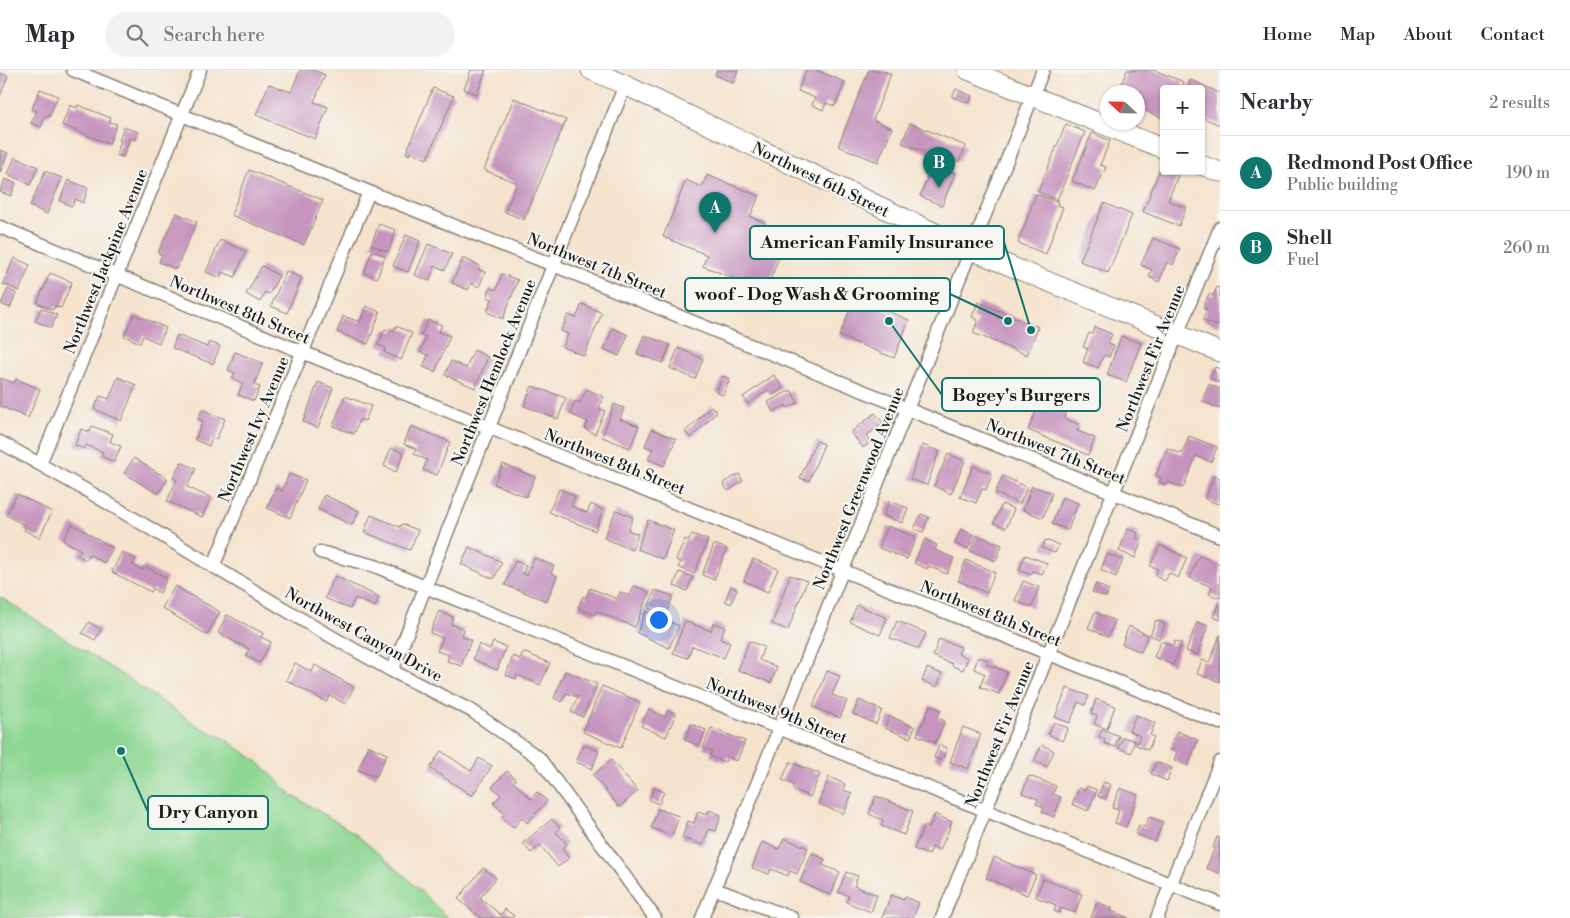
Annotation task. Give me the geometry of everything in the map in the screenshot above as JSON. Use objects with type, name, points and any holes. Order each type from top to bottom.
[{"type":"main road","name":"Northwest 6th Street","points":[[591,70],[971,250],[1220,352]]},
{"type":"main road","points":[[968,70],[1160,147]]},
{"type":"main road","points":[[1205,166],[1220,172]]},
{"type":"street","name":"Northwest 7th Street","points":[[73,70],[369,192],[1220,536]]},
{"type":"street","name":"Northwest Jackpine Avenue","points":[[40,464],[200,70]]},
{"type":"street","name":"Northwest Greenwood Avenue","points":[[702,918],[1043,70]]},
{"type":"street","name":"Northwest Hemlock Avenue","points":[[392,671],[624,85]]},
{"type":"street","name":"Northwest Ivy Avenue","points":[[213,567],[369,192]]},
{"type":"street","name":"Northwest 8th Street","points":[[0,226],[488,428],[1220,723]]},
{"type":"street","name":"Northwest Fir Avenue","points":[[942,918],[1220,228]]},
{"type":"street","name":"Northwest Canyon Drive","points":[[0,442],[392,671],[472,711],[538,758],[655,918]]},
{"type":"street","name":"Northwest 9th Street","points":[[320,552],[375,566],[1220,904]]},
{"type":"street","points":[[1157,918],[1220,762]]},
{"type":"street","points":[[715,889],[792,918]]},
{"type":"green space","points":[[0,597],[198,726],[225,739],[258,762],[292,795],[353,832],[405,876],[448,918],[0,918]]},
{"type":"building","points":[[300,70],[314,70],[325,75],[314,102],[328,107],[315,139],[256,115],[269,84],[291,92]]},
{"type":"building","points":[[471,70],[486,70],[477,94],[464,89]]},
{"type":"building","points":[[717,70],[738,70],[733,83],[715,75]]},
{"type":"building","points":[[806,70],[816,70],[845,82],[835,106],[826,103],[823,110],[812,105],[815,98],[798,91]]},
{"type":"building","points":[[869,70],[880,70],[891,74],[873,120],[892,128],[878,162],[838,146]]},
{"type":"building","points":[[1127,70],[1154,70],[1184,82],[1183,85],[1160,85],[1160,117],[1145,111],[1145,85],[1121,85]]},
{"type":"building","points":[[0,73],[8,76],[0,96]]},
{"type":"building","points":[[1191,80],[1202,85],[1189,85]]},
{"type":"building","points":[[1205,86],[1220,93],[1220,125],[1205,119]]},
{"type":"building","points":[[433,88],[454,96],[427,159],[410,152],[409,155],[406,153]]},
{"type":"building","points":[[40,89],[58,96],[49,117],[46,115],[41,127],[31,123],[37,111],[32,109]]},
{"type":"building","points":[[956,89],[972,96],[969,103],[952,97]]},
{"type":"building","points":[[514,98],[566,120],[524,220],[505,212],[517,183],[484,170]]},
{"type":"building","points":[[70,105],[77,108],[78,105],[111,118],[109,122],[117,124],[109,144],[62,125]]},
{"type":"building","points":[[910,123],[966,146],[959,162],[941,155],[940,158],[902,143]]},
{"type":"building","points":[[1066,124],[1085,132],[1057,200],[1038,192]]},
{"type":"building","points":[[124,127],[138,132],[135,140],[130,138],[123,157],[116,155]]},
{"type":"building","points":[[1092,133],[1110,141],[1100,165],[1106,167],[1095,191],[1072,181]]},
{"type":"building","points":[[0,150],[8,153],[0,172]]},
{"type":"building","points":[[15,157],[38,167],[30,185],[8,174]]},
{"type":"building","points":[[933,164],[955,173],[942,206],[920,196]]},
{"type":"building","points":[[1160,169],[1160,175],[1178,175],[1168,201],[1186,208],[1179,226],[1143,212]]},
{"type":"building","points":[[249,170],[323,200],[304,245],[231,215]]},
{"type":"building","points":[[45,171],[62,178],[47,214],[30,206]]},
{"type":"building","points":[[707,175],[759,196],[750,217],[766,223],[762,231],[771,235],[767,246],[781,252],[766,291],[703,266],[707,255],[663,237],[686,180],[702,187]]},
{"type":"building","points":[[5,179],[16,183],[11,196],[0,192]]},
{"type":"building","points":[[68,180],[88,188],[83,203],[75,199],[72,206],[60,201]]},
{"type":"building","points":[[1036,194],[1058,202],[1057,205],[1063,207],[1046,254],[1018,243]]},
{"type":"building","points":[[1104,203],[1132,215],[1108,273],[1080,261]]},
{"type":"building","points":[[176,213],[197,222],[176,269],[159,262],[162,255],[158,253]]},
{"type":"building","points":[[379,224],[396,230],[388,252],[371,245]]},
{"type":"building","points":[[406,235],[420,241],[408,272],[393,266]]},
{"type":"building","points":[[1153,238],[1180,249],[1173,265],[1167,262],[1159,282],[1149,277],[1152,270],[1141,265]]},
{"type":"building","points":[[220,240],[246,251],[235,277],[222,272],[220,278],[206,272]]},
{"type":"building","points":[[428,244],[452,254],[445,270],[435,266],[429,281],[415,275]]},
{"type":"building","points":[[372,251],[385,256],[377,278],[364,273]]},
{"type":"building","points":[[14,258],[30,265],[19,291],[3,284]]},
{"type":"building","points":[[463,258],[480,266],[478,269],[485,272],[479,287],[471,283],[468,290],[452,283]]},
{"type":"building","points":[[262,266],[279,276],[269,294],[265,292],[260,302],[246,294]]},
{"type":"building","points":[[286,271],[302,278],[287,313],[271,306]]},
{"type":"building","points":[[50,273],[72,282],[61,308],[55,306],[53,310],[37,303]]},
{"type":"building","points":[[502,274],[518,280],[503,319],[487,312],[492,299],[487,297],[490,288],[496,290]]},
{"type":"building","points":[[1217,287],[1220,288],[1220,323],[1217,326],[1203,320],[1207,309],[1203,308],[1209,294],[1213,296]]},
{"type":"building","points":[[8,289],[16,293],[10,308],[1,304]]},
{"type":"building","points":[[855,298],[909,320],[894,358],[839,336]]},
{"type":"building","points":[[978,302],[1038,327],[1027,355],[973,333],[978,320],[972,317]]},
{"type":"building","points":[[582,304],[602,313],[584,356],[563,347],[568,334],[561,331],[568,315],[576,318]]},
{"type":"building","points":[[366,306],[380,312],[368,344],[337,332],[343,316],[360,322]]},
{"type":"building","points":[[41,308],[57,315],[51,328],[35,321]]},
{"type":"building","points":[[134,314],[166,328],[159,343],[143,336],[140,343],[124,336]]},
{"type":"building","points":[[428,320],[442,325],[439,332],[450,336],[435,372],[423,367],[428,355],[420,352],[426,337],[421,336]]},
{"type":"building","points":[[396,326],[412,333],[401,360],[384,352],[386,348],[378,345],[385,329],[393,332]]},
{"type":"building","points":[[1095,327],[1112,334],[1108,343],[1114,346],[1109,357],[1104,355],[1098,368],[1083,362],[1088,349],[1083,347],[1089,333],[1092,334]]},
{"type":"building","points":[[613,328],[628,335],[619,356],[604,349]]},
{"type":"building","points":[[177,335],[207,347],[209,342],[220,346],[213,364],[172,348]]},
{"type":"building","points":[[644,335],[670,345],[663,363],[637,354]]},
{"type":"building","points":[[1121,336],[1141,343],[1126,382],[1107,375]]},
{"type":"building","points":[[678,348],[703,359],[695,379],[670,368]]},
{"type":"building","points":[[474,350],[488,357],[475,388],[445,375],[451,361],[466,368]]},
{"type":"building","points":[[235,352],[263,363],[254,385],[260,387],[254,401],[238,395],[243,383],[232,378],[235,373],[228,370]]},
{"type":"building","points":[[1215,367],[1220,369],[1220,383],[1210,379]]},
{"type":"building","points":[[774,375],[783,388],[772,395],[768,390],[748,404],[743,397]]},
{"type":"building","points":[[723,376],[730,379],[723,395],[716,392]]},
{"type":"building","points":[[118,377],[136,385],[121,421],[94,409],[100,396],[109,399]]},
{"type":"building","points":[[0,378],[14,383],[16,379],[40,389],[28,418],[0,406]]},
{"type":"building","points":[[318,382],[333,388],[318,428],[303,422]]},
{"type":"building","points":[[1209,384],[1220,389],[1220,409],[1202,401]]},
{"type":"building","points":[[532,386],[566,398],[558,419],[524,406]]},
{"type":"building","points":[[587,389],[604,397],[599,408],[605,411],[595,434],[585,429],[588,422],[570,414],[575,401],[580,403]]},
{"type":"building","points":[[791,390],[798,403],[787,408],[786,405],[773,412],[768,402]]},
{"type":"building","points":[[1048,391],[1071,400],[1064,418],[1080,425],[1077,431],[1095,438],[1088,455],[1028,430],[1042,398],[1045,399]]},
{"type":"building","points":[[345,396],[371,406],[365,421],[360,419],[354,434],[333,426]]},
{"type":"building","points":[[614,404],[624,408],[620,419],[639,426],[630,448],[602,437]]},
{"type":"building","points":[[711,406],[717,412],[691,438],[685,432]]},
{"type":"building","points":[[202,409],[225,419],[216,440],[212,438],[209,446],[195,440],[203,421],[198,419]]},
{"type":"building","points":[[875,413],[883,423],[866,436],[871,442],[863,448],[851,432]]},
{"type":"building","points":[[92,426],[113,434],[110,442],[121,446],[114,462],[101,456],[103,452],[86,445],[84,449],[75,445],[81,429],[90,432]]},
{"type":"building","points":[[411,426],[450,442],[437,475],[423,470],[427,460],[414,454],[416,449],[404,444]]},
{"type":"building","points":[[652,429],[676,439],[664,466],[648,459],[653,449],[645,446]]},
{"type":"building","points":[[1189,436],[1217,447],[1211,462],[1196,456],[1183,488],[1169,482],[1167,485],[1159,482],[1161,478],[1156,475],[1167,448],[1182,454]]},
{"type":"building","points":[[816,441],[824,444],[809,481],[800,478]]},
{"type":"building","points":[[922,445],[939,451],[927,485],[910,479]]},
{"type":"building","points":[[391,448],[404,453],[396,472],[384,466]]},
{"type":"building","points":[[948,454],[965,461],[951,494],[934,486]]},
{"type":"building","points":[[134,458],[168,479],[158,494],[124,473]]},
{"type":"building","points":[[181,462],[196,469],[187,487],[211,498],[202,517],[167,501],[177,480],[173,478]]},
{"type":"building","points":[[503,464],[535,477],[526,497],[494,484]]},
{"type":"building","points":[[973,466],[992,474],[986,490],[982,489],[976,503],[960,497]]},
{"type":"building","points":[[289,474],[306,480],[290,518],[267,508],[276,488],[282,491]]},
{"type":"building","points":[[739,474],[743,481],[728,491],[723,483]]},
{"type":"building","points":[[1003,476],[1027,487],[1020,504],[995,493]]},
{"type":"building","points":[[1214,476],[1220,478],[1220,498],[1218,504],[1205,499]]},
{"type":"building","points":[[1032,486],[1052,493],[1043,518],[1023,510]]},
{"type":"building","points":[[559,489],[575,496],[571,506],[587,513],[591,504],[603,510],[595,531],[549,512]]},
{"type":"building","points":[[17,494],[52,512],[39,538],[24,530],[26,526],[6,515]]},
{"type":"building","points":[[324,495],[359,511],[352,525],[318,509]]},
{"type":"building","points":[[1062,497],[1078,503],[1068,530],[1052,524]]},
{"type":"building","points":[[889,501],[908,508],[902,523],[884,516]]},
{"type":"building","points":[[1002,504],[1014,509],[1006,528],[994,523]]},
{"type":"building","points":[[616,510],[633,517],[628,530],[638,534],[632,550],[604,538]]},
{"type":"building","points":[[921,514],[929,517],[923,532],[914,529]]},
{"type":"building","points":[[371,515],[400,527],[402,524],[418,530],[410,550],[364,532]]},
{"type":"building","points":[[648,520],[674,530],[663,559],[637,549]]},
{"type":"building","points":[[72,524],[113,548],[104,563],[89,554],[86,560],[77,555],[81,550],[63,540]]},
{"type":"building","points":[[888,526],[916,537],[907,559],[879,548]]},
{"type":"building","points":[[961,529],[974,535],[968,549],[955,544]]},
{"type":"building","points":[[1128,529],[1138,533],[1136,538],[1142,540],[1135,558],[1119,551]]},
{"type":"building","points":[[692,534],[708,540],[694,574],[678,567],[681,562],[676,560],[685,539],[689,541]]},
{"type":"building","points":[[977,535],[1002,545],[996,561],[970,551]]},
{"type":"building","points":[[925,539],[937,545],[935,550],[954,558],[947,574],[928,566],[927,569],[914,563]]},
{"type":"building","points":[[1045,540],[1059,545],[1055,553],[1042,548]]},
{"type":"building","points":[[714,544],[727,549],[714,580],[702,575]]},
{"type":"building","points":[[1160,545],[1187,558],[1178,578],[1169,573],[1165,581],[1155,576],[1158,569],[1150,566]]},
{"type":"building","points":[[469,547],[502,562],[494,579],[461,564]]},
{"type":"building","points":[[122,552],[136,559],[133,565],[142,570],[144,566],[167,578],[160,593],[153,589],[151,592],[112,572]]},
{"type":"building","points":[[1107,554],[1123,560],[1116,577],[1101,570]]},
{"type":"building","points":[[1025,555],[1047,563],[1042,574],[1033,571],[1031,575],[1019,570]]},
{"type":"building","points":[[1199,556],[1220,564],[1220,598],[1209,594],[1212,587],[1190,578]]},
{"type":"building","points":[[534,558],[554,566],[551,573],[557,576],[547,601],[505,585],[515,561],[526,565],[523,574],[527,575]]},
{"type":"building","points":[[753,559],[778,569],[768,592],[744,581]]},
{"type":"building","points":[[966,560],[995,572],[987,593],[958,581]]},
{"type":"building","points":[[679,572],[693,577],[687,591],[674,586]]},
{"type":"building","points":[[790,575],[807,581],[788,630],[772,624]]},
{"type":"building","points":[[335,576],[379,597],[375,607],[355,598],[350,609],[325,598]]},
{"type":"building","points":[[1023,581],[1039,587],[1032,607],[1015,601]]},
{"type":"building","points":[[1096,584],[1109,590],[1106,597],[1092,592]]},
{"type":"building","points":[[175,586],[220,612],[207,635],[162,608]]},
{"type":"building","points":[[634,586],[649,592],[635,627],[596,611],[595,615],[578,608],[583,596],[586,598],[590,588],[617,599],[620,592],[630,596]]},
{"type":"building","points":[[731,586],[737,589],[731,604],[725,601]]},
{"type":"building","points":[[655,590],[673,596],[666,615],[648,608]]},
{"type":"building","points":[[1218,604],[1220,605],[1220,620],[1213,617]]},
{"type":"building","points":[[857,605],[887,618],[880,635],[850,622]]},
{"type":"building","points":[[439,611],[453,617],[451,624],[464,629],[462,636],[471,640],[461,666],[447,661],[449,655],[437,651],[443,638],[430,633]]},
{"type":"building","points":[[646,611],[679,626],[669,648],[637,633]]},
{"type":"building","points":[[1095,612],[1115,621],[1108,637],[1088,628]]},
{"type":"building","points":[[227,615],[263,633],[261,637],[271,642],[260,663],[246,656],[249,649],[218,633]]},
{"type":"building","points":[[1156,620],[1165,624],[1159,639],[1150,635]]},
{"type":"building","points":[[685,621],[711,631],[713,623],[725,627],[720,639],[730,643],[724,658],[692,646],[688,658],[673,653]]},
{"type":"building","points":[[897,621],[926,633],[919,649],[890,638]]},
{"type":"building","points":[[89,622],[101,630],[95,640],[82,633]]},
{"type":"building","points":[[1197,622],[1208,626],[1197,655],[1186,651]]},
{"type":"building","points":[[1129,626],[1148,635],[1141,652],[1122,644]]},
{"type":"building","points":[[1220,635],[1220,682],[1197,674],[1202,660],[1209,663]]},
{"type":"building","points":[[939,639],[961,647],[958,654],[968,658],[963,670],[933,656]]},
{"type":"building","points":[[749,641],[764,647],[759,660],[777,667],[771,683],[738,670]]},
{"type":"building","points":[[1161,641],[1173,646],[1175,641],[1182,643],[1173,665],[1154,657]]},
{"type":"building","points":[[493,642],[506,647],[497,670],[473,659],[479,644],[490,649]]},
{"type":"building","points":[[523,652],[550,663],[540,685],[517,675],[516,679],[506,675],[513,656],[520,659]]},
{"type":"building","points":[[978,657],[988,660],[986,664],[1007,672],[999,694],[980,687],[985,674],[974,669]]},
{"type":"building","points":[[295,663],[312,672],[315,665],[354,687],[345,704],[330,695],[326,702],[286,680]]},
{"type":"building","points":[[927,668],[942,674],[937,687],[922,681]]},
{"type":"building","points":[[565,671],[597,684],[583,717],[571,712],[578,697],[566,693],[562,702],[554,698]]},
{"type":"building","points":[[827,671],[840,676],[832,695],[847,701],[840,718],[813,707]]},
{"type":"building","points":[[602,686],[640,702],[621,748],[583,732]]},
{"type":"building","points":[[1067,688],[1089,696],[1085,705],[1078,702],[1070,723],[1055,717]]},
{"type":"building","points":[[1096,699],[1115,706],[1107,729],[1094,724],[1097,716],[1091,714]]},
{"type":"building","points":[[859,700],[882,710],[876,724],[853,714]]},
{"type":"building","points":[[930,705],[941,710],[937,718],[945,721],[935,743],[917,735]]},
{"type":"building","points":[[649,709],[665,717],[668,710],[676,714],[666,737],[641,726]]},
{"type":"building","points":[[1136,715],[1155,723],[1150,735],[1154,737],[1148,750],[1136,745],[1140,736],[1129,731]]},
{"type":"building","points":[[889,716],[915,727],[910,738],[885,728]]},
{"type":"building","points":[[1054,722],[1068,728],[1062,741],[1048,734]]},
{"type":"building","points":[[691,724],[706,730],[700,746],[685,740]]},
{"type":"building","points":[[963,727],[981,734],[968,769],[950,762]]},
{"type":"building","points":[[711,728],[745,741],[737,761],[727,757],[725,762],[710,756],[712,751],[703,748]]},
{"type":"building","points":[[1102,729],[1119,736],[1115,747],[1104,743],[1105,739],[1099,737]]},
{"type":"building","points":[[1177,731],[1198,740],[1188,766],[1174,760],[1177,752],[1170,749]]},
{"type":"building","points":[[1123,737],[1135,741],[1131,753],[1118,748]]},
{"type":"building","points":[[584,745],[599,751],[592,769],[576,762]]},
{"type":"building","points":[[939,745],[947,748],[942,761],[934,758]]},
{"type":"building","points":[[1042,745],[1054,751],[1047,767],[1034,761]]},
{"type":"building","points":[[369,746],[387,754],[376,777],[358,770]]},
{"type":"building","points":[[441,751],[471,771],[479,758],[492,766],[472,796],[430,768]]},
{"type":"building","points":[[611,760],[638,791],[619,807],[593,775]]},
{"type":"building","points":[[790,762],[820,774],[810,797],[792,789],[794,785],[782,780]]},
{"type":"building","points":[[1156,762],[1172,768],[1167,781],[1151,774]]},
{"type":"building","points":[[507,771],[516,779],[513,782],[531,799],[537,792],[547,801],[527,823],[522,818],[513,828],[501,817],[505,814],[493,803],[501,795],[492,787]]},
{"type":"building","points":[[1029,776],[1056,786],[1053,794],[1061,797],[1054,817],[1042,812],[1044,807],[1036,804],[1038,799],[1022,793]]},
{"type":"building","points":[[829,777],[845,784],[843,790],[852,793],[844,814],[818,804]]},
{"type":"building","points":[[1104,782],[1111,785],[1105,799],[1098,796]]},
{"type":"building","points":[[1087,786],[1097,790],[1088,811],[1072,804],[1079,788],[1085,790]]},
{"type":"building","points":[[654,788],[664,792],[659,804],[649,800]]},
{"type":"building","points":[[1120,788],[1138,795],[1126,827],[1115,823],[1119,810],[1112,808]]},
{"type":"building","points":[[876,796],[913,811],[904,835],[881,826],[883,820],[869,814]]},
{"type":"building","points":[[658,809],[679,816],[672,836],[651,828]]},
{"type":"building","points":[[709,810],[721,815],[716,831],[709,829],[703,845],[682,838],[688,821],[694,823],[698,812],[707,815]]},
{"type":"building","points":[[935,814],[952,822],[940,850],[932,847],[929,855],[914,849],[924,826],[929,828]]},
{"type":"building","points":[[1149,817],[1163,822],[1155,842],[1136,834],[1139,825],[1145,827]]},
{"type":"building","points":[[552,819],[560,828],[556,832],[567,844],[562,849],[569,858],[558,867],[540,845],[531,853],[523,843]]},
{"type":"building","points":[[1217,837],[1220,838],[1219,873],[1206,868],[1215,848],[1213,847]]},
{"type":"building","points":[[784,838],[808,848],[797,874],[790,871],[788,876],[771,869],[769,874],[752,868],[762,842],[779,849]]},
{"type":"building","points":[[812,853],[825,859],[822,865],[840,872],[831,895],[800,882]]},
{"type":"building","points":[[994,857],[1036,875],[1027,895],[986,878]]},
{"type":"building","points":[[483,868],[496,878],[480,898],[501,915],[505,909],[514,916],[512,918],[481,918],[458,899]]},
{"type":"building","points":[[846,872],[858,876],[854,886],[877,895],[871,912],[846,902],[849,896],[838,892]]},
{"type":"building","points":[[1043,879],[1082,894],[1075,913],[1061,908],[1059,913],[1054,911],[1056,905],[1036,897]]},
{"type":"building","points":[[891,895],[904,900],[905,897],[919,903],[913,918],[882,918]]},
{"type":"building","points":[[1097,902],[1112,908],[1111,911],[1129,918],[1091,918]]},
{"type":"place","name":"Shell","points":[[939,188]]},
{"type":"place","name":"Redmond Post Office","points":[[715,233]]},
{"type":"place","name":"Bogey's Burgers","points":[[889,321]]},
{"type":"place","name":"woof - Dog Wash & Grooming","points":[[1008,321]]},
{"type":"place","name":"American Family Insurance","points":[[1031,330]]},
{"type":"place","name":"Dry Canyon","points":[[121,751]]}]
